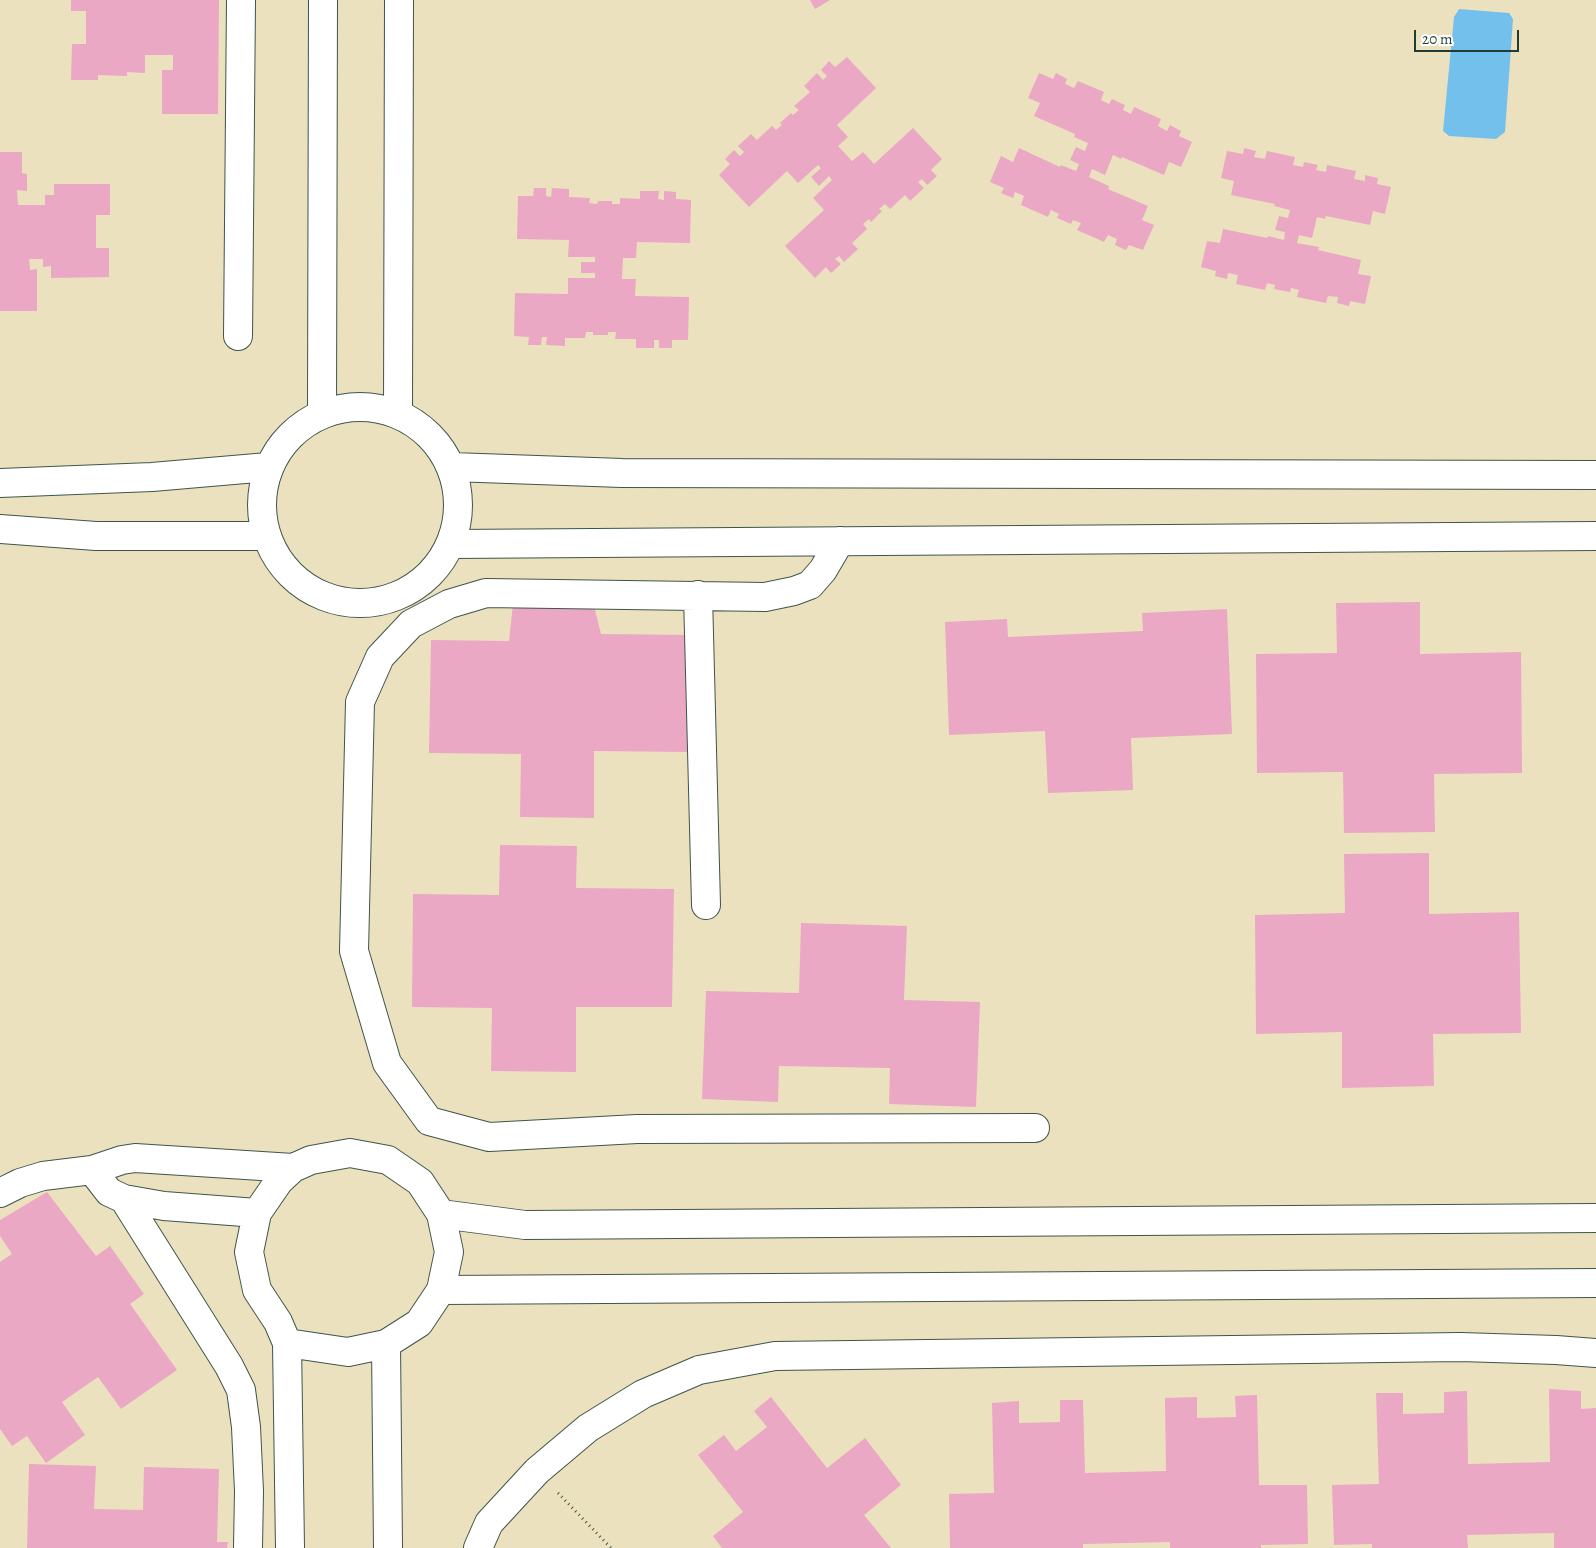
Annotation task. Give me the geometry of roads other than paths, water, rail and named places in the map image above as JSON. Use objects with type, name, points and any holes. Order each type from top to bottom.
[{"type":"street","points":[[238,336],[241,0]]},
{"type":"street","points":[[322,413],[323,0]]},
{"type":"street","points":[[398,413],[399,0]]},
{"type":"street","points":[[360,406],[398,413],[431,435],[452,467],[459,506],[451,544],[430,576],[397,597],[359,605],[321,597],[289,576],[265,536],[260,505],[268,466],[290,435],[322,413],[360,406]]},
{"type":"street","points":[[0,483],[152,477],[268,466]]},
{"type":"street","points":[[452,467],[622,473],[1596,476]]},
{"type":"street","points":[[0,529],[96,536],[265,536]]},
{"type":"street","points":[[451,544],[1596,536]]},
{"type":"street","points":[[840,541],[823,570],[810,585],[794,591],[765,597],[486,593],[450,604],[411,624],[380,657],[360,702],[354,951],[387,1063],[429,1121],[489,1137],[637,1129],[1035,1128]]},
{"type":"street","points":[[698,595],[706,905]]},
{"type":"street","points":[[287,1344],[348,1352],[386,1344],[419,1323],[441,1290],[449,1252],[441,1214],[420,1182],[388,1160],[350,1152],[311,1160],[293,1168],[279,1181],[257,1214],[249,1252],[257,1290],[278,1322],[287,1344],[290,1548]]},
{"type":"street","points":[[0,1193],[20,1183],[43,1176],[92,1170],[122,1160],[135,1158],[293,1168]]},
{"type":"street","points":[[92,1170],[109,1192],[124,1199],[164,1206],[257,1214]]},
{"type":"street","points":[[124,1199],[229,1366],[241,1390],[246,1426],[249,1491],[248,1548]]},
{"type":"street","points":[[441,1214],[525,1225],[1596,1218]]},
{"type":"street","points":[[441,1290],[1596,1283]]},
{"type":"street","points":[[386,1344],[388,1548]]},
{"type":"street","points":[[478,1548],[489,1523],[537,1471],[588,1428],[643,1394],[699,1370],[775,1356],[1461,1347],[1596,1353]]},
{"type":"water","points":[[1459,9],[1509,13],[1513,19],[1505,132],[1496,139],[1449,136],[1443,131],[1454,17]]}]
